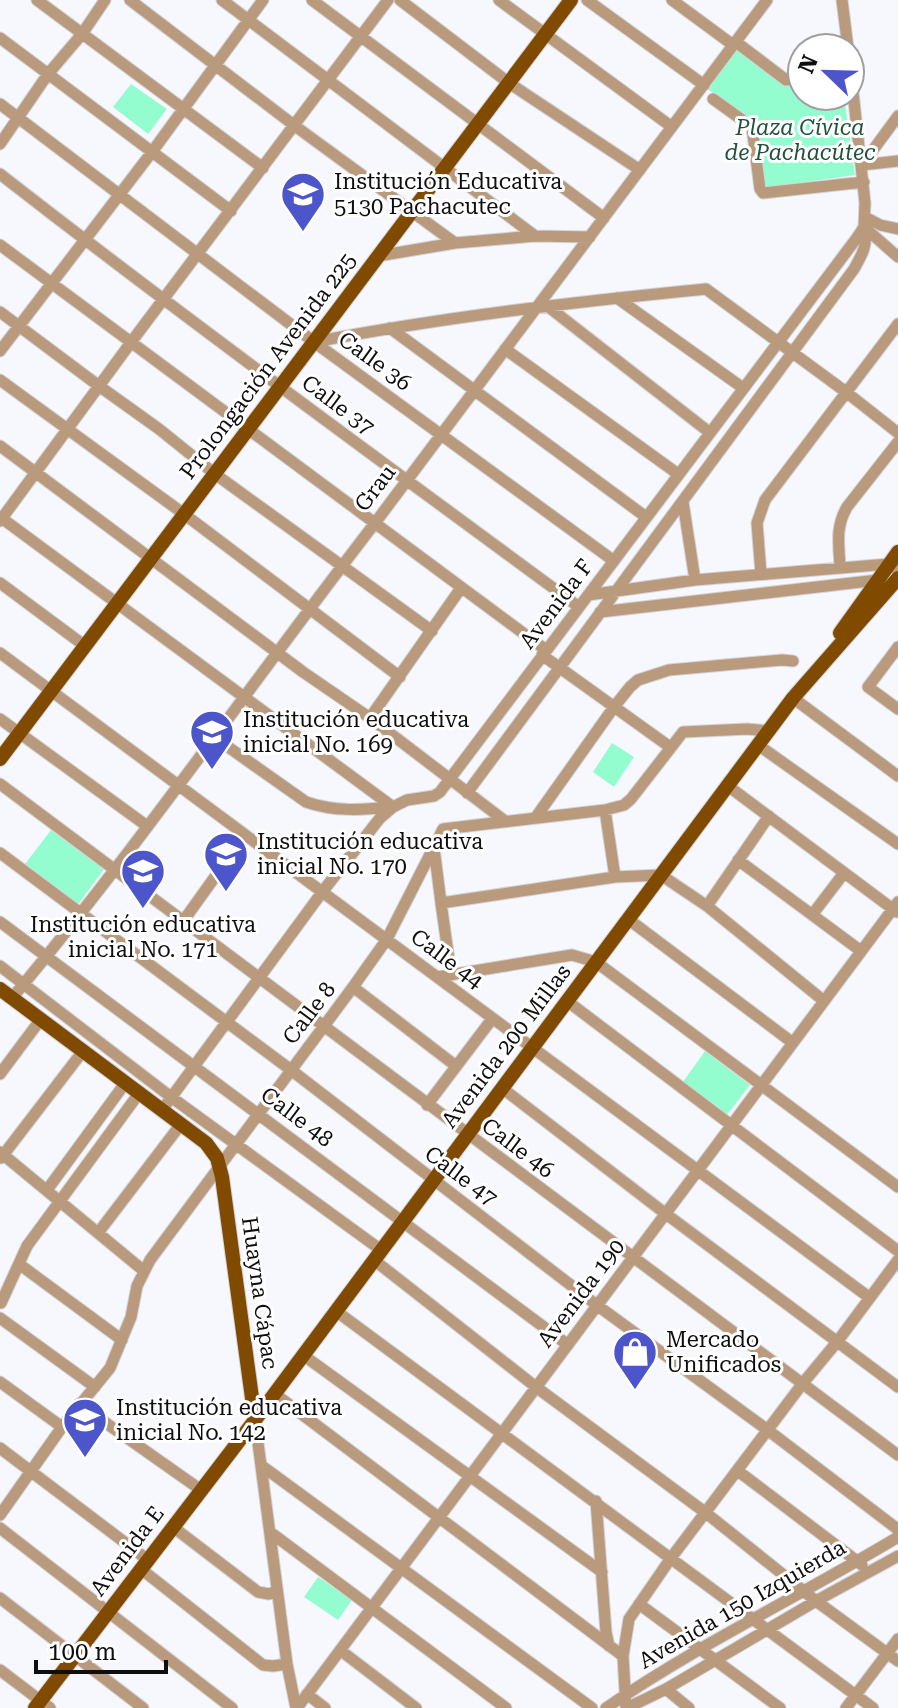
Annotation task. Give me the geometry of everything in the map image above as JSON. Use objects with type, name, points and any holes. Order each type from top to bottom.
[{"type":"main road","name":"Prolongación Avenida 225","points":[[0,759],[571,0]]},
{"type":"main road","name":"Avenida 200 Millas","points":[[255,1420],[769,731],[878,580],[895,562]]},
{"type":"main road","name":"Avenida 200 Millas","points":[[793,698],[898,578]]},
{"type":"main road","points":[[6,994],[206,1143],[219,1165]]},
{"type":"main road","name":"Huayna Cápac","points":[[219,1165],[255,1420]]},
{"type":"main road","name":"Avenida E","points":[[41,1706],[74,1656],[255,1420]]},
{"type":"street","points":[[37,0],[263,168]]},
{"type":"street","points":[[0,144],[48,74],[82,34],[105,0]]},
{"type":"street","points":[[130,0],[455,243]]},
{"type":"street","points":[[222,0],[535,236]]},
{"type":"street","points":[[0,351],[263,0]]},
{"type":"street","points":[[312,0],[604,218]]},
{"type":"street","points":[[162,1110],[323,891],[380,818],[393,807],[1,519],[388,0]]},
{"type":"street","points":[[400,0],[509,83],[640,170]]},
{"type":"street","points":[[499,0],[672,127]]},
{"type":"street","points":[[587,0],[704,85]]},
{"type":"street","points":[[672,0],[786,80]]},
{"type":"street","name":"Grau","points":[[6,994],[23,984],[81,914],[308,608],[505,349],[541,307],[766,0]]},
{"type":"street","points":[[842,0],[846,32]]},
{"type":"street","points":[[0,38],[231,211]]},
{"type":"street","points":[[713,99],[752,127],[763,193],[864,182]]},
{"type":"street","name":"Calle 36","points":[[0,104],[314,342],[614,561]]},
{"type":"street","points":[[467,793],[862,255],[866,240],[864,182],[855,112]]},
{"type":"street","points":[[862,165],[898,116]]},
{"type":"street","points":[[862,165],[898,161]]},
{"type":"street","name":"Calle 37","points":[[0,174],[280,387],[579,607]]},
{"type":"street","points":[[864,222],[898,229]]},
{"type":"street","points":[[864,222],[898,257]]},
{"type":"street","name":"Avenida F","points":[[214,737],[306,802],[322,808],[393,807],[407,800],[434,796],[856,239],[864,222]]},
{"type":"street","points":[[378,256],[455,243],[535,236],[590,237]]},
{"type":"street","points":[[0,245],[461,588],[544,652],[558,668],[670,747]]},
{"type":"street","points":[[314,342],[541,307],[706,289],[898,433]]},
{"type":"street","points":[[617,298],[743,388]]},
{"type":"street","points":[[541,307],[709,432]]},
{"type":"street","points":[[0,312],[215,474],[432,631]]},
{"type":"street","points":[[761,574],[757,523],[765,500],[898,324]]},
{"type":"street","points":[[390,328],[646,517]]},
{"type":"street","points":[[505,349],[678,474]]},
{"type":"street","points":[[0,380],[400,677]]},
{"type":"street","points":[[840,567],[840,519],[898,442]]},
{"type":"street","points":[[0,446],[505,821]]},
{"type":"street","points":[[683,502],[695,580]]},
{"type":"street","points":[[588,595],[695,580],[895,562]]},
{"type":"street","points":[[600,612],[878,580]]},
{"type":"street","points":[[0,583],[85,646]]},
{"type":"street","points":[[370,718],[461,588]]},
{"type":"street","points":[[898,647],[868,687],[898,709]]},
{"type":"street","name":"Calle 44","points":[[0,653],[870,1298]]},
{"type":"street","points":[[536,817],[614,707],[638,680],[669,670],[793,661]]},
{"type":"street","points":[[793,698],[898,776]]},
{"type":"street","points":[[0,719],[147,826]]},
{"type":"street","name":"Calle 8","points":[[0,1515],[79,1404],[110,1368],[131,1317],[137,1286],[150,1260],[387,939],[443,829],[605,810],[624,805],[683,732],[769,731]]},
{"type":"street","points":[[758,745],[898,844]]},
{"type":"street","name":"Calle 46","points":[[0,784],[898,1455]]},
{"type":"street","points":[[728,786],[896,908]]},
{"type":"street","points":[[605,810],[615,877]]},
{"type":"street","points":[[707,906],[769,816]]},
{"type":"street","points":[[184,920],[245,835]]},
{"type":"street","points":[[434,846],[451,974]]},
{"type":"street","name":"Calle 47","points":[[0,853],[291,1070],[598,1306],[769,1431],[896,1528],[898,1534]]},
{"type":"street","points":[[738,860],[861,951]]},
{"type":"street","points":[[812,915],[844,873]]},
{"type":"street","points":[[441,903],[615,877],[661,875],[707,906],[824,1001]]},
{"type":"street","name":"Avenida 190","points":[[296,1708],[896,908]]},
{"type":"street","points":[[628,919],[793,1043]]},
{"type":"street","name":"Calle 48","points":[[0,922],[568,1345]]},
{"type":"street","points":[[437,977],[572,955],[596,962],[898,1187]]},
{"type":"street","points":[[0,966],[236,1143],[378,1255],[536,1387],[898,1661]]},
{"type":"street","points":[[353,987],[456,1066]]},
{"type":"street","points":[[567,1001],[898,1251]]},
{"type":"street","points":[[0,1074],[41,1019]]},
{"type":"street","points":[[427,1105],[492,1019]]},
{"type":"street","points":[[83,1051],[2,1155],[144,1271]]},
{"type":"street","points":[[47,1190],[126,1082]]},
{"type":"street","points":[[502,1088],[898,1387]]},
{"type":"street","points":[[0,1304],[27,1246],[140,1092]]},
{"type":"street","points":[[98,1233],[181,1124]]},
{"type":"street","points":[[626,1704],[623,1656],[629,1619],[671,1558],[898,1260]]},
{"type":"street","points":[[19,1264],[122,1340]]},
{"type":"street","points":[[0,1297],[0,1304]]},
{"type":"street","points":[[336,1311],[873,1708]]},
{"type":"street","points":[[0,1318],[95,1387]]},
{"type":"street","points":[[303,1355],[602,1572]]},
{"type":"street","points":[[0,1382],[62,1427]]},
{"type":"street","points":[[275,1394],[623,1656]]},
{"type":"street","points":[[79,1404],[201,1490]]},
{"type":"street","name":"Huayna Cápac","points":[[255,1420],[287,1664],[296,1708]]},
{"type":"street","points":[[0,1448],[263,1665],[287,1664]]},
{"type":"street","points":[[262,1466],[592,1708]]},
{"type":"street","points":[[738,1471],[871,1572]]},
{"type":"street","points":[[596,1501],[609,1646]]},
{"type":"street","points":[[173,1527],[258,1592],[269,1594],[277,1591]]},
{"type":"street","points":[[0,1528],[232,1708]]},
{"type":"street","points":[[270,1532],[506,1708]]},
{"type":"street","name":"Avenida 150 Izquierda","points":[[626,1704],[700,1649],[857,1562],[898,1534]]},
{"type":"street","name":"Avenida 150 Izquierda","points":[[606,1708],[666,1689],[898,1556]]},
{"type":"street","points":[[0,1598],[143,1708]]},
{"type":"street","points":[[639,1604],[780,1708]]},
{"type":"street","points":[[846,1708],[898,1639]]},
{"type":"street","points":[[340,1650],[416,1708]]},
{"type":"street","points":[[0,1670],[41,1706]]},
{"type":"street","points":[[666,1689],[689,1708]]},
{"type":"street","points":[[307,1694],[325,1708]]},
{"type":"green space","name":"Plaza Cívica de Pachacútec","points":[[736,46],[786,82],[786,112],[846,112],[855,175],[764,188],[754,123],[705,87]]},
{"type":"green space","points":[[131,84],[167,109],[148,134],[113,107]]},
{"type":"green space","points":[[612,743],[634,757],[614,787],[593,772]]},
{"type":"green space","points":[[51,830],[104,869],[77,906],[25,864]]},
{"type":"green space","points":[[705,1051],[750,1085],[726,1116],[683,1082]]},
{"type":"green space","points":[[318,1577],[352,1600],[338,1620],[304,1597]]},
{"type":"place","name":"Institución Educativa 5130 Pachacutec","points":[[303,233]]},
{"type":"place","name":"Institución educativa inicial No. 169","points":[[212,771]]},
{"type":"place","name":"Institución educativa inicial No. 170","points":[[226,893]]},
{"type":"place","name":"Institución educativa inicial No. 171","points":[[143,910]]},
{"type":"place","name":"Mercado Unificados","points":[[635,1391]]},
{"type":"place","name":"Institución educativa inicial No. 142","points":[[85,1459]]}]
